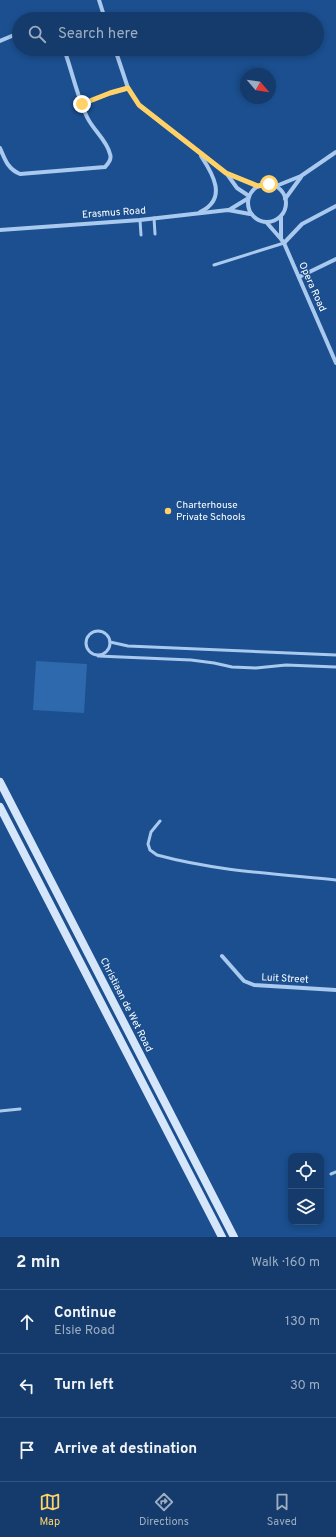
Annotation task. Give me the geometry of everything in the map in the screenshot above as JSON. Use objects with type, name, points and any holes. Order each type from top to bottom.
[{"type":"main road","name":"Christiaan de Wet Road","points":[[0,782],[234,1237]]},
{"type":"main road","name":"Christiaan de Wet Road","points":[[0,807],[222,1237]]},
{"type":"street","points":[[99,0],[103,12]]},
{"type":"street","points":[[0,41],[12,36]]},
{"type":"street","points":[[0,148],[8,167],[14,172],[20,174],[105,167],[109,163],[111,155],[108,147],[93,128],[87,117],[66,56]]},
{"type":"street","points":[[117,56],[128,88],[139,105],[226,173],[258,186]]},
{"type":"street","points":[[82,104],[128,88]]},
{"type":"street","points":[[276,186],[301,176],[336,152]]},
{"type":"street","points":[[195,214],[206,209],[211,204],[216,193],[214,176],[200,154]]},
{"type":"street","points":[[226,173],[237,188],[248,198]]},
{"type":"street","points":[[285,199],[301,176]]},
{"type":"street","points":[[281,217],[274,222],[267,223],[255,219],[247,208],[248,198],[252,190],[258,186],[269,184],[280,189],[285,199],[286,207],[281,217],[281,239]]},
{"type":"street","name":"Erasmus Road","points":[[228,210],[248,198]]},
{"type":"street","points":[[284,243],[302,224],[336,206]]},
{"type":"street","name":"Erasmus Road","points":[[0,230],[140,220],[228,210],[250,214]]},
{"type":"street","name":"Opera Road","points":[[267,223],[284,243],[336,363]]},
{"type":"street","points":[[299,277],[336,259]]},
{"type":"street","name":"Luit Street","points":[[222,956],[244,980],[254,985],[336,990]]},
{"type":"lane","points":[[154,218],[155,234]]},
{"type":"lane","points":[[140,220],[141,235]]},
{"type":"lane","points":[[214,265],[284,243]]},
{"type":"lane","points":[[98,656],[102,655],[108,649],[110,642],[106,635],[100,631],[89,635],[86,642],[86,646],[91,653],[98,656],[191,660],[232,667],[256,668],[286,665],[336,667]]},
{"type":"lane","points":[[110,642],[128,646],[336,655]]},
{"type":"lane","points":[[160,821],[151,832],[148,844],[150,850],[157,855],[223,868],[273,875],[336,880]]},
{"type":"lane","points":[[0,1111],[20,1109]]},
{"type":"lane","points":[[332,1174],[336,1172]]},
{"type":"shaded area","points":[[36,661],[87,664],[84,713],[33,710]]},
{"type":"place","name":"Charterhouse Private Schools","points":[[168,511]]},
{"type":"route","points":[[82,104],[128,88],[139,105],[226,173],[258,186],[269,184]]}]
